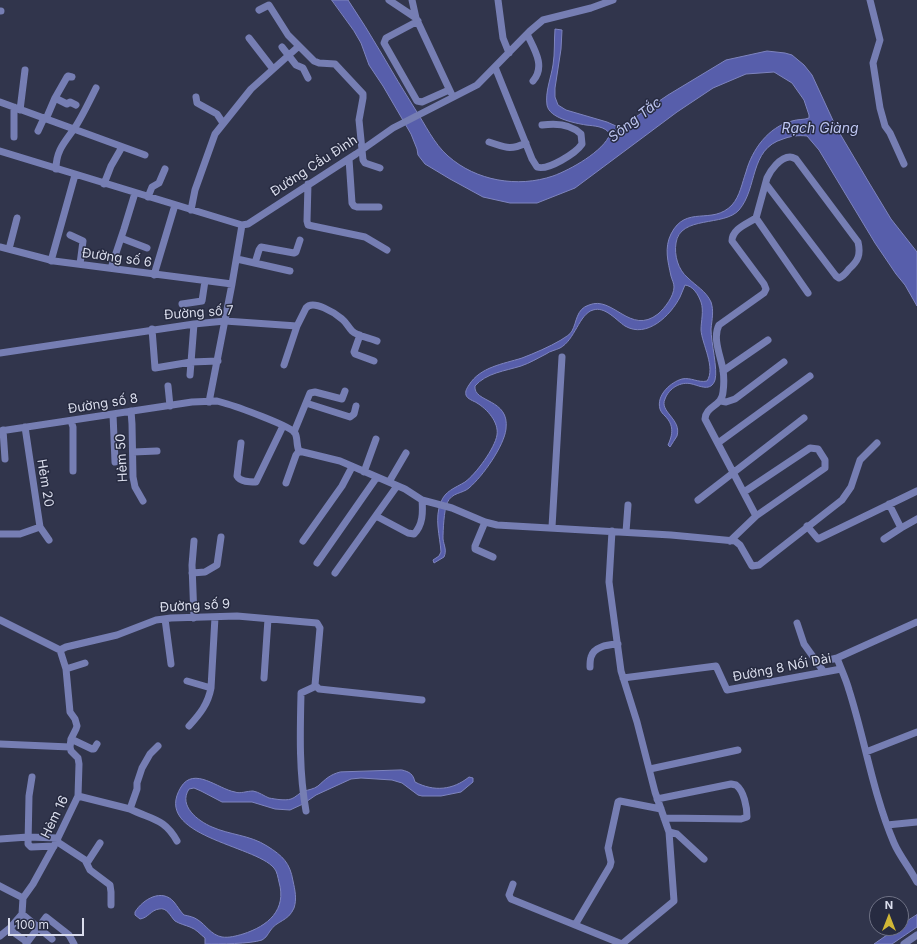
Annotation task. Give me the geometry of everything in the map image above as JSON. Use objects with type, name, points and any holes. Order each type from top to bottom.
[{"type":"street","points":[[389,0],[417,20]]},
{"type":"street","points":[[412,0],[417,20],[453,98]]},
{"type":"street","points":[[498,0],[503,38],[510,53]]},
{"type":"street","name":"Đường Cầu Đình","points":[[242,225],[248,224],[349,159],[393,128],[477,85],[527,34],[544,20],[585,10],[613,0]]},
{"type":"street","points":[[870,0],[880,40],[873,63],[878,102],[886,126],[904,164]]},
{"type":"street","points":[[259,10],[268,4],[270,5],[287,33],[314,61],[319,63],[335,64],[362,92],[363,98],[359,120],[361,150],[364,162],[380,168]]},
{"type":"street","points":[[417,20],[386,38],[384,43],[417,101],[422,102],[449,90]]},
{"type":"street","points":[[527,34],[539,65],[538,75],[533,81]]},
{"type":"street","points":[[249,38],[273,69]]},
{"type":"street","points":[[191,210],[195,190],[215,134],[248,92],[299,46]]},
{"type":"street","points":[[282,47],[296,65],[303,68],[308,78]]},
{"type":"street","points":[[495,67],[535,166],[542,168],[559,162],[582,144],[581,134],[577,130],[558,124],[542,125]]},
{"type":"street","points":[[14,137],[17,108],[25,70]]},
{"type":"street","points":[[38,131],[67,76],[72,77]]},
{"type":"street","points":[[56,169],[57,157],[61,148],[65,140],[74,129],[96,88]]},
{"type":"street","points":[[196,97],[197,103],[217,114],[223,123]]},
{"type":"street","points":[[55,98],[67,104],[70,102],[76,105]]},
{"type":"street","points":[[0,102],[145,155]]},
{"type":"street","points":[[489,142],[509,149],[526,143]]},
{"type":"street","points":[[104,184],[111,166],[122,147]]},
{"type":"street","points":[[0,151],[242,225],[237,260],[209,402]]},
{"type":"street","points":[[756,516],[705,419],[707,412],[720,401],[723,393],[723,371],[718,348],[717,328],[719,325],[764,293],[766,289],[764,284],[732,241],[732,235],[735,231],[756,218],[766,184],[769,174],[782,160],[789,157],[796,159],[858,242],[860,249],[858,260],[843,276],[839,278],[836,276],[766,184]]},
{"type":"street","points":[[349,159],[352,203],[357,207],[379,207]]},
{"type":"street","points":[[148,197],[152,187],[159,183],[165,170]]},
{"type":"street","points":[[51,261],[75,175]]},
{"type":"street","points":[[308,184],[308,225],[365,237],[387,250]]},
{"type":"street","points":[[111,268],[134,193]]},
{"type":"street","points":[[154,275],[174,205]]},
{"type":"street","points":[[9,249],[17,218]]},
{"type":"street","points":[[756,218],[808,293]]},
{"type":"street","points":[[70,236],[83,241],[80,264]]},
{"type":"street","points":[[121,238],[147,248]]},
{"type":"street","points":[[256,264],[261,247],[294,253],[296,252],[300,240]]},
{"type":"street","name":"Đường số 6","points":[[0,247],[51,261],[232,284]]},
{"type":"street","points":[[237,260],[290,271]]},
{"type":"street","points":[[182,304],[202,301],[205,281]]},
{"type":"street","points":[[284,365],[297,326],[308,305],[316,304],[342,319],[352,331],[377,341]]},
{"type":"street","name":"Đường số 7","points":[[0,353],[152,329],[225,321],[297,326]]},
{"type":"street","points":[[190,375],[194,324]]},
{"type":"street","points":[[152,329],[155,368],[191,362],[218,361]]},
{"type":"street","points":[[360,335],[354,352],[355,354],[374,361]]},
{"type":"street","points":[[723,371],[768,340]]},
{"type":"street","points":[[552,527],[562,357]]},
{"type":"street","points":[[720,401],[726,402],[735,399],[784,362]]},
{"type":"street","points":[[718,444],[810,376]]},
{"type":"street","points":[[168,386],[170,406]]},
{"type":"street","points":[[286,483],[296,455],[299,451],[294,432],[310,393],[312,391],[340,399],[343,398],[345,391]]},
{"type":"street","name":"Đường số 8","points":[[1,431],[192,402],[209,402],[224,403],[283,426],[294,432]]},
{"type":"street","points":[[306,403],[350,417],[354,414],[356,406]]},
{"type":"street","name":"Hẻm 50","points":[[131,411],[133,477],[135,487],[143,501]]},
{"type":"street","points":[[113,414],[115,462]]},
{"type":"street","points":[[698,500],[804,418]]},
{"type":"street","points":[[71,421],[73,427],[73,471]]},
{"type":"street","points":[[241,443],[237,478],[240,480],[256,482],[283,426]]},
{"type":"street","name":"Hẻm 20","points":[[25,427],[40,527],[49,540]]},
{"type":"street","points":[[1,431],[5,459]]},
{"type":"street","points":[[364,472],[376,439]]},
{"type":"street","points":[[299,451],[340,462],[389,482],[424,501],[452,508],[485,522],[498,525],[671,535],[737,542],[754,567],[759,566],[807,526],[842,500],[851,487],[860,460],[877,443]]},
{"type":"street","points":[[730,541],[756,516],[825,468],[825,460],[818,449],[810,448],[744,492]]},
{"type":"street","points":[[133,452],[157,451]]},
{"type":"street","points":[[389,482],[406,454]]},
{"type":"street","points":[[303,541],[342,486],[352,467]]},
{"type":"street","points":[[317,563],[377,477]]},
{"type":"street","points":[[335,573],[397,486]]},
{"type":"street","points":[[807,526],[818,539],[917,491]]},
{"type":"street","points":[[376,516],[408,533],[414,534],[420,524],[424,501]]},
{"type":"street","points":[[889,504],[900,528]]},
{"type":"street","points":[[626,532],[628,505]]},
{"type":"street","points":[[884,540],[900,528],[917,519]]},
{"type":"street","points":[[485,522],[475,548],[493,557]]},
{"type":"street","points":[[0,534],[20,534],[40,527]]},
{"type":"street","points":[[513,884],[510,895],[511,899],[622,944],[674,901],[669,832],[657,799],[638,722],[623,678],[610,582],[612,531]]},
{"type":"street","points":[[192,573],[205,572],[217,565],[221,537]]},
{"type":"street","points":[[194,540],[192,573],[194,618]]},
{"type":"street","name":"Đường số 9","points":[[60,650],[66,647],[117,635],[156,620],[165,619],[237,616],[317,624],[320,628],[315,685]]},
{"type":"street","points":[[189,726],[205,707],[210,697],[215,617]]},
{"type":"street","points":[[165,619],[171,664]]},
{"type":"street","points":[[264,678],[268,619]]},
{"type":"street","points":[[0,620],[60,650],[66,669],[70,712],[75,719],[77,726],[70,747],[0,744]]},
{"type":"street","points":[[817,663],[837,658],[917,622]]},
{"type":"street","points":[[797,623],[804,644],[824,672]]},
{"type":"street","points":[[590,667],[591,656],[593,653],[602,646],[618,644]]},
{"type":"street","points":[[837,658],[849,689],[878,800],[899,856],[909,868],[917,882]]},
{"type":"street","points":[[66,669],[85,663]]},
{"type":"street","name":"Đường 8 Nối Dài","points":[[623,678],[716,666],[727,690],[841,669]]},
{"type":"street","points":[[187,681],[211,688]]},
{"type":"street","points":[[305,809],[300,762],[300,694],[302,692],[314,687],[315,685],[319,689],[422,700]]},
{"type":"street","points":[[866,752],[917,732]]},
{"type":"street","points":[[72,739],[92,749],[94,749],[97,744]]},
{"type":"street","points":[[130,809],[138,789],[137,783],[142,768],[150,754],[158,746]]},
{"type":"street","name":"Hẻm 16","points":[[23,898],[33,884],[56,842],[78,796],[79,764],[78,758],[71,751],[70,747]]},
{"type":"street","points":[[650,769],[738,750]]},
{"type":"street","points":[[32,777],[29,796],[28,844],[31,847],[56,842]]},
{"type":"street","points":[[657,799],[731,784],[736,785],[741,790],[747,817],[741,819],[664,818]]},
{"type":"street","points":[[78,796],[130,809],[163,823],[169,828],[177,841]]},
{"type":"street","points":[[575,924],[610,866],[611,862],[608,848],[618,802],[620,801],[661,809]]},
{"type":"street","points":[[887,825],[917,822]]},
{"type":"street","points":[[669,832],[678,834],[704,859]]},
{"type":"street","points":[[0,839],[28,837],[56,842],[85,860],[90,870],[110,885],[112,892],[111,905]]},
{"type":"street","points":[[87,863],[100,843]]},
{"type":"street","points":[[0,886],[23,898],[22,914],[10,928],[0,936]]},
{"type":"street","points":[[22,914],[52,939]]},
{"type":"street","points":[[10,928],[26,943],[46,917],[69,935],[74,944]]},
{"type":"street","points":[[904,944],[917,935]]},
{"type":"water","name":"Rạch Giàng","points":[[332,0],[348,0],[438,146],[459,165],[471,171],[498,180],[512,182],[540,180],[577,165],[601,147],[610,134],[605,129],[599,127],[575,123],[557,117],[549,110],[547,105],[547,95],[554,60],[555,29],[562,30],[561,49],[555,88],[555,97],[558,105],[566,110],[621,127],[668,95],[726,60],[767,51],[792,55],[804,65],[812,75],[836,127],[868,181],[891,219],[917,252],[917,306],[905,285],[875,243],[819,150],[807,136],[789,137],[772,144],[764,151],[759,160],[745,201],[739,210],[732,215],[723,218],[685,228],[679,234],[676,243],[676,257],[679,267],[688,278],[704,292],[712,305],[713,312],[711,335],[716,375],[711,386],[702,387],[688,383],[676,386],[667,395],[664,404],[665,408],[674,420],[678,430],[677,436],[670,447],[668,445],[672,430],[668,419],[660,409],[659,404],[662,394],[673,383],[682,379],[707,381],[710,370],[701,330],[702,305],[695,291],[685,285],[680,297],[671,311],[664,318],[650,327],[633,329],[625,326],[610,314],[602,310],[593,310],[584,316],[570,339],[560,348],[524,365],[490,375],[475,386],[476,391],[480,396],[497,406],[503,412],[506,419],[506,429],[497,452],[475,483],[466,490],[449,499],[444,516],[443,539],[445,555],[434,563],[433,560],[439,556],[441,552],[438,514],[443,498],[448,492],[465,482],[474,473],[493,447],[496,440],[497,430],[492,416],[477,403],[469,399],[466,395],[467,388],[474,379],[479,374],[492,367],[527,356],[569,335],[574,327],[579,313],[582,309],[589,305],[598,303],[606,305],[630,318],[639,320],[648,320],[658,314],[669,302],[674,290],[667,250],[671,234],[677,225],[692,217],[716,214],[724,211],[732,205],[739,194],[752,156],[762,140],[783,124],[794,120],[809,118],[809,115],[804,100],[792,83],[774,72],[746,74],[713,88],[677,112],[575,188],[537,203],[510,203],[483,197],[425,164],[418,155],[411,134],[369,65],[361,43]]},
{"type":"water","points":[[402,770],[411,774],[415,782],[429,787],[450,787],[469,777],[473,778],[473,782],[461,792],[441,796],[422,796],[418,795],[402,783],[392,780],[361,778],[351,779],[316,795],[303,804],[290,810],[275,809],[252,802],[222,802],[194,788],[189,789],[186,795],[188,807],[191,812],[201,821],[219,830],[260,842],[285,860],[292,875],[296,898],[292,913],[286,919],[273,927],[267,936],[262,940],[235,944],[205,944],[205,938],[198,932],[175,921],[164,909],[156,910],[140,919],[135,915],[138,907],[148,899],[164,896],[174,902],[184,915],[201,922],[218,936],[227,937],[252,931],[273,916],[278,909],[281,892],[274,868],[263,860],[209,837],[192,828],[180,817],[176,804],[181,787],[186,781],[193,778],[206,780],[237,793],[253,791],[269,798],[286,800],[316,787],[336,773]]},
{"type":"water","points":[[917,915],[917,927],[909,932],[909,920]]},
{"type":"water","points":[[886,936],[904,936],[892,944],[874,944]]},
{"type":"water label","name":"Sông Tắc","points":[[635,120]]}]
